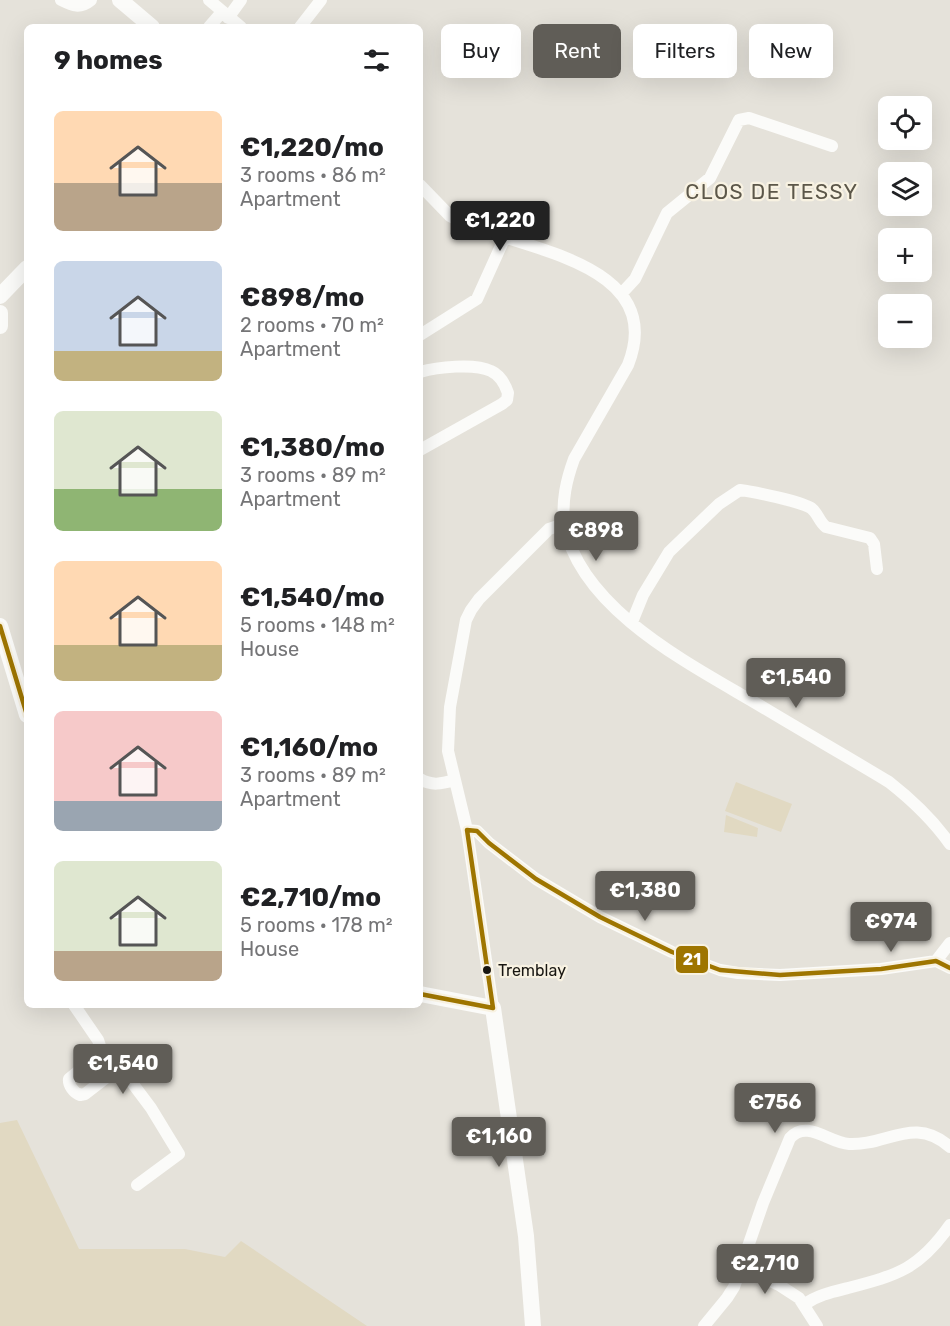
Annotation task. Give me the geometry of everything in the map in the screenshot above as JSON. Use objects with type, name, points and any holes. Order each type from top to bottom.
[{"type":"street","points":[[61,0],[77,7],[91,0]]},
{"type":"street","points":[[120,0],[148,24]]},
{"type":"street","points":[[209,0],[237,24]]},
{"type":"street","points":[[213,24],[241,0]]},
{"type":"street","points":[[302,24],[321,0]]},
{"type":"street","points":[[622,293],[635,279],[667,213],[710,178],[739,120],[745,117],[832,146]]},
{"type":"street","points":[[423,187],[450,216],[567,258],[607,279],[622,293],[634,322],[633,353],[622,377],[574,459],[564,496],[564,524],[570,546],[581,566],[608,600],[632,622],[694,666],[889,782],[934,822],[950,844]]},
{"type":"street","points":[[423,333],[477,299],[505,237]]},
{"type":"street","points":[[0,296],[24,271]]},
{"type":"street","points":[[0,313],[0,326]]},
{"type":"street","points":[[423,371],[438,368],[487,369],[498,375],[508,393],[507,400],[502,404],[423,448]]},
{"type":"street","points":[[632,622],[643,595],[669,552],[719,504],[740,490],[804,505],[815,513],[826,527],[870,538],[874,544],[877,568]]},
{"type":"street","points":[[533,1326],[526,1236],[467,830],[448,751],[448,727],[466,620],[478,599],[549,529],[564,524]]},
{"type":"street","points":[[0,626],[24,705]]},
{"type":"street","points":[[423,780],[436,785],[454,780]]},
{"type":"street","points":[[467,830],[477,831],[536,879],[600,917],[672,952],[720,970],[758,974],[808,974],[881,969],[936,961],[950,968]]},
{"type":"street","points":[[936,961],[950,943]]},
{"type":"street","points":[[423,995],[493,1008]]},
{"type":"street","points":[[76,1008],[98,1040],[102,1052],[116,1070],[130,1080],[151,1108],[179,1155],[137,1185]]},
{"type":"street","points":[[102,1052],[69,1078],[70,1085],[76,1094],[84,1094],[116,1070]]},
{"type":"street","points":[[704,1326],[731,1292],[763,1203],[790,1138],[798,1131],[807,1130],[836,1141],[853,1144],[901,1133],[917,1132],[933,1135],[950,1147]]},
{"type":"street","points":[[805,1304],[819,1296],[879,1280],[906,1270],[926,1255],[950,1225]]},
{"type":"street","points":[[740,1267],[786,1289],[805,1304],[817,1326]]},
{"type":"shaded area","points":[[736,782],[792,804],[781,832],[725,811]]},
{"type":"shaded area","points":[[726,815],[758,828],[757,837],[724,832]]},
{"type":"shaded area","points":[[17,1120],[79,1249],[185,1249],[225,1257],[241,1241],[367,1326],[0,1326],[0,1123]]},
{"type":"transit line","name":"21","points":[[0,626],[24,705]]},
{"type":"transit line","name":"21","points":[[467,830],[477,831],[536,879],[600,917],[672,952],[720,970],[780,975],[881,969],[936,961],[950,968]]},
{"type":"transit line","name":"21","points":[[467,830],[493,1008]]},
{"type":"transit line","name":"21","points":[[423,995],[493,1008]]},
{"type":"place","name":"Tremblay","points":[[487,970]]},
{"type":"district","name":"CLOS DE TESSY","points":[[772,191]]}]
